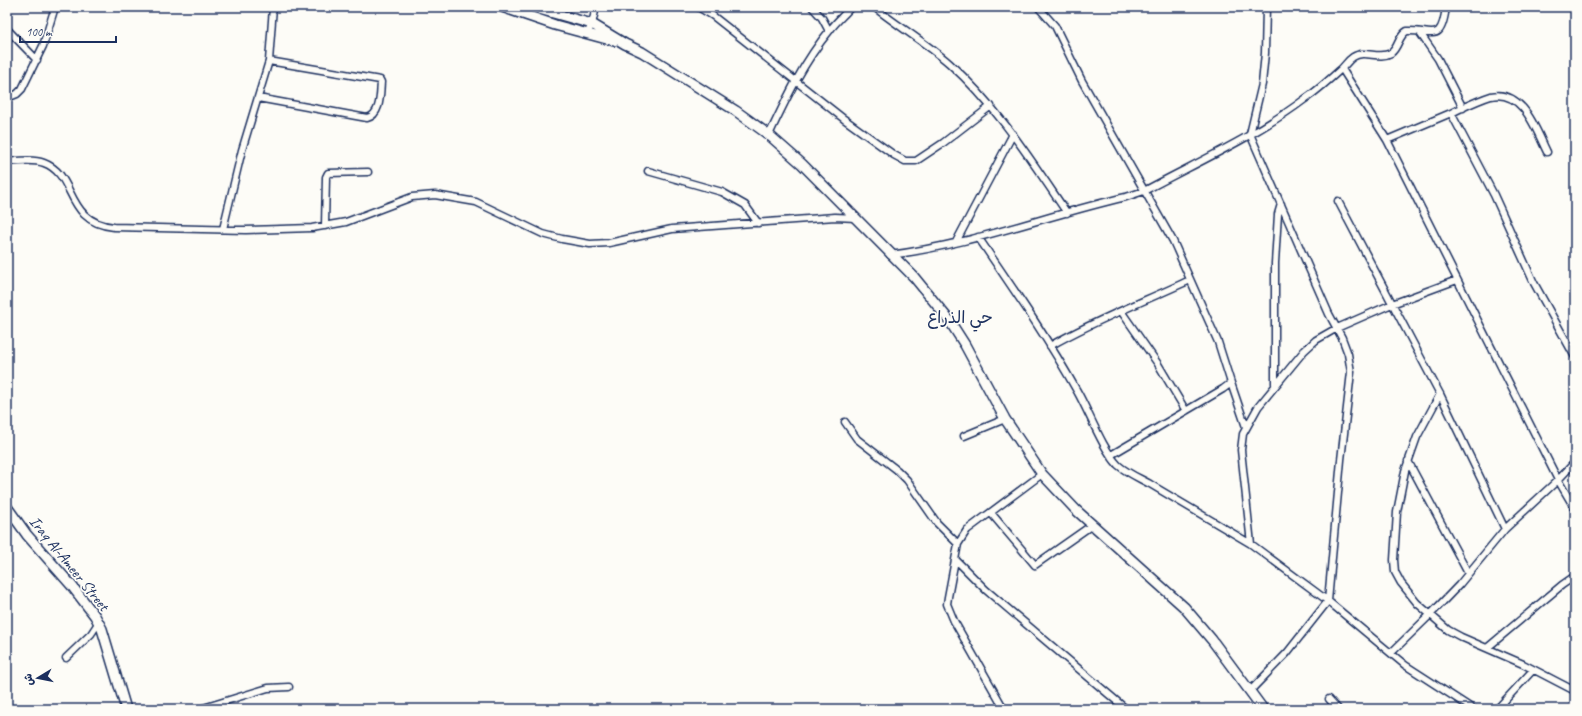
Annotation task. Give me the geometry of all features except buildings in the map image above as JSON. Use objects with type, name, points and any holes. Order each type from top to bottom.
[{"type":"main road","points":[[502,7],[555,25],[625,44]]},
{"type":"main road","points":[[532,7],[592,24],[625,44],[642,52],[689,80],[736,111],[769,135],[802,164],[856,218],[890,255],[914,277],[949,320],[965,345],[1005,418],[1042,474],[1092,525],[1184,607],[1212,640],[1263,709]]},
{"type":"main road","name":"Iraq Al-Ameer Street","points":[[7,508],[27,535],[88,605],[99,622],[126,709]]},
{"type":"street","points":[[7,98],[17,94],[22,89],[43,46],[55,7]]},
{"type":"street","points":[[222,229],[252,113],[269,61],[273,7]]},
{"type":"street","points":[[587,34],[592,24],[596,7]]},
{"type":"street","points":[[698,7],[713,16],[796,82],[894,155],[905,161],[916,161],[942,144],[991,106]]},
{"type":"street","points":[[812,7],[822,18],[829,31]]},
{"type":"street","points":[[769,135],[796,82],[829,31],[851,7]]},
{"type":"street","points":[[874,7],[948,63],[991,106],[1013,134],[1067,213]]},
{"type":"street","points":[[1038,7],[1044,10],[1055,26],[1082,81],[1173,241],[1218,342],[1246,427]]},
{"type":"street","points":[[1250,691],[1287,654],[1328,601],[1351,372],[1348,354],[1337,328],[1329,314],[1250,134],[1262,84],[1265,53],[1266,7]]},
{"type":"street","points":[[890,255],[907,253],[978,237],[1144,191],[1277,118],[1306,99],[1342,68],[1347,61],[1359,54],[1366,53],[1379,56],[1390,53],[1400,37],[1407,31],[1434,34],[1438,32],[1444,19],[1446,7]]},
{"type":"street","points":[[7,29],[37,60]]},
{"type":"street","points":[[1420,33],[1441,64],[1463,108]]},
{"type":"street","points":[[258,98],[367,118],[376,113],[379,100],[380,80],[269,61]]},
{"type":"street","points":[[1342,68],[1387,140],[1558,480],[1575,509]]},
{"type":"street","points":[[1387,140],[1491,96],[1502,95],[1510,97],[1525,110],[1547,152]]},
{"type":"street","points":[[1451,113],[1494,195],[1534,283],[1575,357]]},
{"type":"street","points":[[956,242],[1013,134]]},
{"type":"street","points":[[7,162],[36,161],[50,166],[62,178],[81,212],[98,224],[125,228],[294,229],[325,226],[346,222],[412,197],[435,195],[476,202],[543,234],[590,244],[609,243],[672,228],[835,217],[856,218]]},
{"type":"street","points":[[648,171],[722,192],[745,205],[758,223]]},
{"type":"street","points":[[325,226],[326,177],[328,173],[368,172]]},
{"type":"street","points":[[1338,201],[1440,394],[1505,529]]},
{"type":"street","points":[[1275,384],[1275,263],[1278,214],[1281,204]]},
{"type":"street","points":[[978,237],[1032,316],[1077,391],[1111,455],[1119,466],[1251,544],[1328,601],[1405,665],[1473,709]]},
{"type":"street","points":[[1050,346],[1094,322],[1190,280]]},
{"type":"street","points":[[1251,544],[1241,450],[1242,438],[1246,427],[1258,407],[1275,384],[1304,351],[1316,340],[1337,328],[1392,304],[1457,280]]},
{"type":"street","points":[[1121,311],[1158,364],[1186,411]]},
{"type":"street","points":[[1111,455],[1231,383]]},
{"type":"street","points":[[1440,394],[1417,437],[1408,461],[1397,512],[1394,560],[1395,572],[1408,593],[1430,615],[1448,630],[1575,691]]},
{"type":"street","points":[[964,436],[1005,418]]},
{"type":"street","points":[[845,422],[857,439],[897,470],[907,480],[937,523],[958,544]]},
{"type":"street","points":[[1408,461],[1468,573]]},
{"type":"street","points":[[1391,653],[1459,585],[1505,529],[1558,480],[1575,462]]},
{"type":"street","points":[[1004,709],[949,611],[947,604],[948,597],[958,544],[967,530],[1042,474]]},
{"type":"street","points":[[991,513],[1035,565],[1092,525]]},
{"type":"street","points":[[956,560],[986,590],[1126,709]]},
{"type":"street","points":[[1487,648],[1562,585],[1575,576]]},
{"type":"street","points":[[66,658],[91,634],[99,622]]},
{"type":"street","points":[[1497,709],[1533,670]]},
{"type":"street","points":[[200,709],[268,688],[289,687]]},
{"type":"street","points":[[1329,699],[1338,709]]},
{"type":"district","name":"حي الذراع","points":[[960,317]]}]
